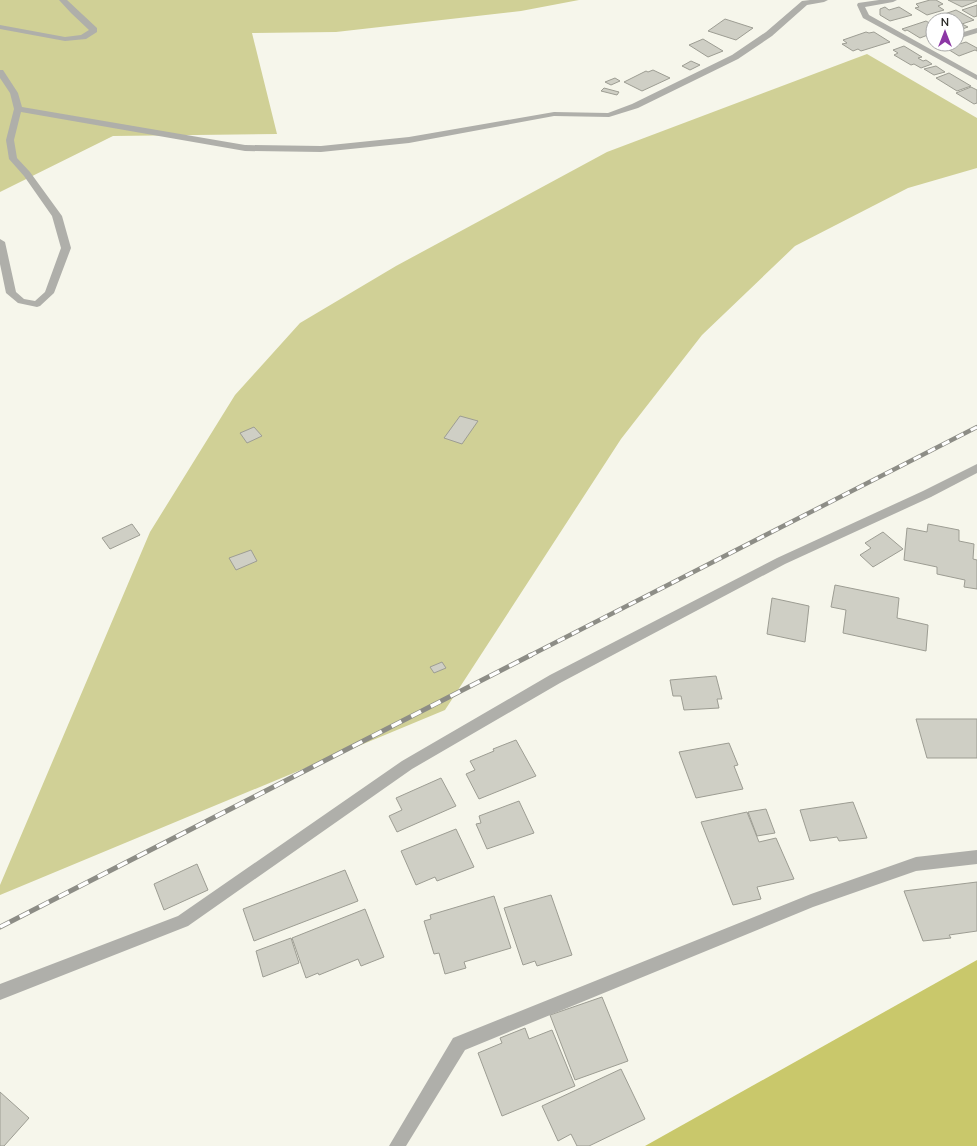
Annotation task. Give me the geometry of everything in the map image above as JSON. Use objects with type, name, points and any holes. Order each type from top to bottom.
[{"type":"street","points":[[0,27],[65,39],[83,37],[94,30],[75,11],[68,7],[63,0]]},
{"type":"street","points":[[18,109],[245,148],[321,150],[409,140],[554,114],[609,115],[635,106],[736,57],[769,34],[805,4],[824,0]]},
{"type":"street","points":[[893,0],[861,5],[866,16],[977,78]]},
{"type":"street","points":[[965,34],[977,30]]},
{"type":"street","points":[[0,72],[14,93],[18,109],[10,140],[13,159],[27,174],[57,216],[66,248],[49,293],[37,304],[21,301],[11,293],[0,242]]},
{"type":"street","points":[[0,992],[183,921],[407,765],[555,679],[781,561],[926,494],[977,468]]},
{"type":"street","points":[[397,1146],[459,1044],[811,901],[916,864],[977,857]]},
{"type":"green space","points":[[0,0],[579,0],[521,11],[336,32],[252,33],[277,134],[113,136],[0,192]]},
{"type":"green space","points":[[867,54],[977,118],[977,168],[908,188],[795,246],[702,335],[621,439],[445,710],[0,895],[0,885],[150,532],[235,395],[300,323],[396,266],[607,152]]},
{"type":"shaded area","points":[[977,960],[977,1146],[645,1146]]},
{"type":"building","points":[[936,0],[943,4],[938,6],[944,10],[937,12],[925,12],[925,14],[915,8],[919,7],[916,4]]},
{"type":"building","points":[[948,0],[977,0],[977,1],[962,7]]},
{"type":"building","points":[[977,5],[977,16],[974,17],[962,10]]},
{"type":"building","points":[[885,7],[889,10],[899,7],[912,15],[890,21],[880,15],[880,9]]},
{"type":"building","points":[[965,15],[974,20],[965,23]]},
{"type":"building","points":[[725,19],[753,28],[736,40],[708,31]]},
{"type":"building","points":[[925,21],[925,36],[920,38],[907,30],[905,31],[902,29]]},
{"type":"building","points":[[866,32],[874,32],[890,42],[861,51],[858,49],[853,51],[842,44],[847,43],[843,40]]},
{"type":"building","points":[[703,39],[723,51],[708,57],[689,45]]},
{"type":"building","points":[[965,42],[977,48],[977,51],[975,50],[959,56],[952,52],[965,52]]},
{"type":"building","points":[[904,46],[922,57],[918,58],[923,61],[926,60],[932,64],[921,68],[914,64],[911,65],[894,55],[898,53],[893,50]]},
{"type":"building","points":[[691,61],[700,65],[690,70],[682,66]]},
{"type":"building","points":[[936,66],[945,72],[934,75],[924,69]]},
{"type":"building","points":[[653,70],[670,78],[642,91],[624,82],[646,71],[648,72]]},
{"type":"building","points":[[949,73],[971,86],[957,91],[936,78]]},
{"type":"building","points":[[615,78],[620,81],[611,85],[605,82]]},
{"type":"building","points":[[971,87],[977,90],[977,103],[974,104],[956,93]]},
{"type":"building","points":[[604,88],[619,92],[617,95],[601,91]]},
{"type":"building","points":[[460,416],[478,421],[462,444],[444,438]]},
{"type":"building","points":[[254,427],[262,436],[247,443],[240,433]]},
{"type":"building","points":[[132,524],[140,535],[110,549],[102,538]]},
{"type":"building","points":[[928,524],[959,530],[959,541],[974,544],[973,559],[977,560],[977,589],[964,587],[965,580],[937,574],[937,567],[904,560],[907,528],[927,532]]},
{"type":"building","points":[[883,532],[903,549],[873,567],[860,555],[871,548],[865,543]]},
{"type":"building","points":[[251,550],[257,561],[236,570],[229,558]]},
{"type":"building","points":[[835,585],[899,598],[897,618],[928,625],[926,651],[843,633],[846,610],[831,607]]},
{"type":"building","points":[[772,598],[809,606],[805,642],[767,634]]},
{"type":"building","points":[[442,662],[446,668],[434,673],[430,667]]},
{"type":"building","points":[[716,676],[722,699],[717,699],[719,708],[684,710],[681,696],[673,696],[670,680]]},
{"type":"building","points":[[916,719],[977,719],[977,758],[927,758]]},
{"type":"building","points":[[516,740],[536,776],[479,799],[466,774],[475,770],[470,761],[494,751],[493,749]]},
{"type":"building","points":[[729,743],[738,765],[734,766],[743,789],[696,798],[679,752]]},
{"type":"building","points":[[441,778],[456,806],[397,832],[389,816],[402,810],[396,798]]},
{"type":"building","points":[[519,801],[534,833],[487,849],[476,824],[481,823],[479,816]]},
{"type":"building","points":[[853,802],[867,838],[839,841],[837,837],[810,841],[800,810]]},
{"type":"building","points":[[766,809],[775,833],[757,836],[748,812]]},
{"type":"building","points":[[747,812],[759,842],[776,838],[794,879],[757,887],[761,899],[733,905],[701,822]]},
{"type":"building","points":[[456,829],[474,867],[437,881],[435,877],[416,885],[401,851]]},
{"type":"building","points":[[197,864],[208,890],[164,910],[154,884]]},
{"type":"building","points":[[345,870],[358,901],[254,941],[243,909]]},
{"type":"building","points":[[977,882],[977,931],[949,935],[951,938],[923,941],[904,891]]},
{"type":"building","points":[[551,895],[572,955],[537,966],[535,961],[523,965],[504,908]]},
{"type":"building","points":[[494,896],[511,948],[464,962],[466,968],[445,974],[439,953],[434,954],[424,921],[431,919],[430,915]]},
{"type":"building","points":[[365,909],[384,957],[361,966],[358,959],[319,975],[318,973],[306,978],[292,938]]},
{"type":"building","points":[[291,938],[299,963],[263,977],[256,951]]},
{"type":"building","points":[[602,997],[628,1061],[575,1080],[550,1015]]},
{"type":"building","points":[[525,1028],[529,1039],[552,1030],[575,1086],[502,1116],[478,1053],[502,1043],[500,1038]]},
{"type":"building","points":[[621,1069],[645,1119],[589,1146],[577,1146],[571,1134],[558,1141],[542,1106]]},
{"type":"building","points":[[0,1092],[29,1118],[4,1146],[0,1146]]},
{"type":"railway","points":[[529,656],[977,427]]},
{"type":"railway","points":[[0,927],[531,655]]}]
